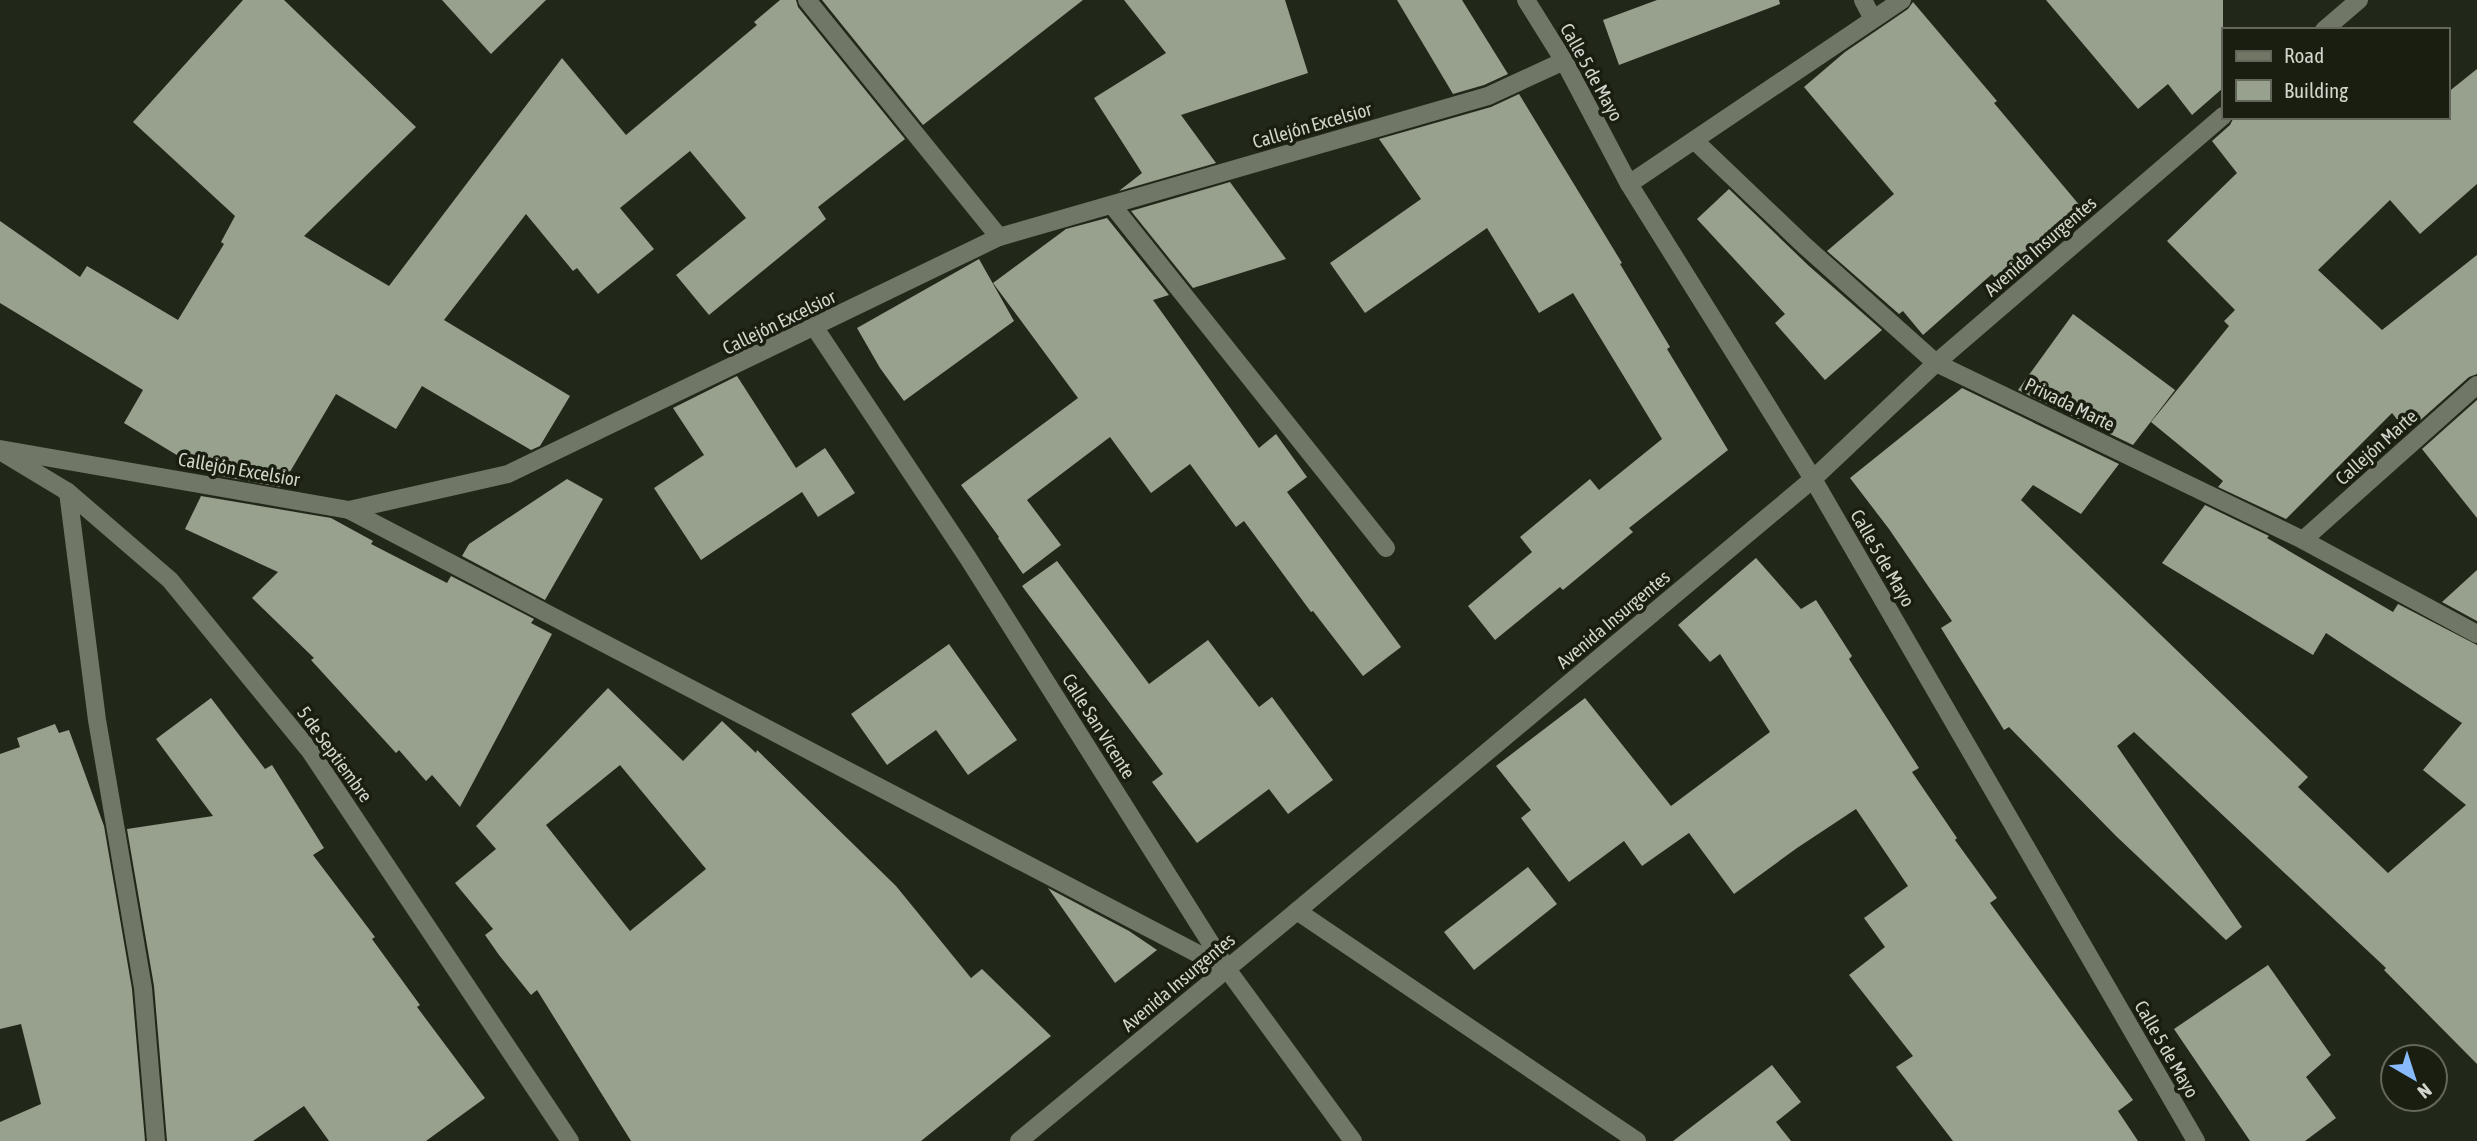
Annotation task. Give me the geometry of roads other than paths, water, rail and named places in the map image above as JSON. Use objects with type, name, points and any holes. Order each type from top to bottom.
[{"type":"street","points":[[807,0],[999,237]]},
{"type":"street","name":"Calle 5 de Mayo","points":[[1526,0],[1564,61],[1629,184],[1813,479],[2196,1141]]},
{"type":"street","points":[[1863,0],[1873,19]]},
{"type":"street","points":[[1629,184],[1902,0]]},
{"type":"street","points":[[2326,28],[2359,0]]},
{"type":"street","name":"Callejón Excelsior","points":[[0,450],[349,510],[508,474],[999,237],[1488,96],[1564,61]]},
{"type":"street","name":"Avenida Insurgentes","points":[[1019,1141],[1813,479],[1936,363],[2222,117]]},
{"type":"street","name":"Privada Marte","points":[[1695,141],[1805,246],[1936,363],[2303,540],[2477,634]]},
{"type":"street","points":[[1112,205],[1386,548]]},
{"type":"street","name":"Calle San Vicente","points":[[815,328],[968,558],[1227,969],[1353,1141]]},
{"type":"street","name":"Callejón Marte","points":[[2303,540],[2477,385]]},
{"type":"street","name":"5 de Septiembre","points":[[0,450],[68,492],[170,580],[310,751],[570,1141]]},
{"type":"street","points":[[68,492],[97,720],[143,988],[156,1141]]},
{"type":"street","points":[[349,510],[1227,969]]},
{"type":"street","points":[[1297,911],[1637,1141]]}]
